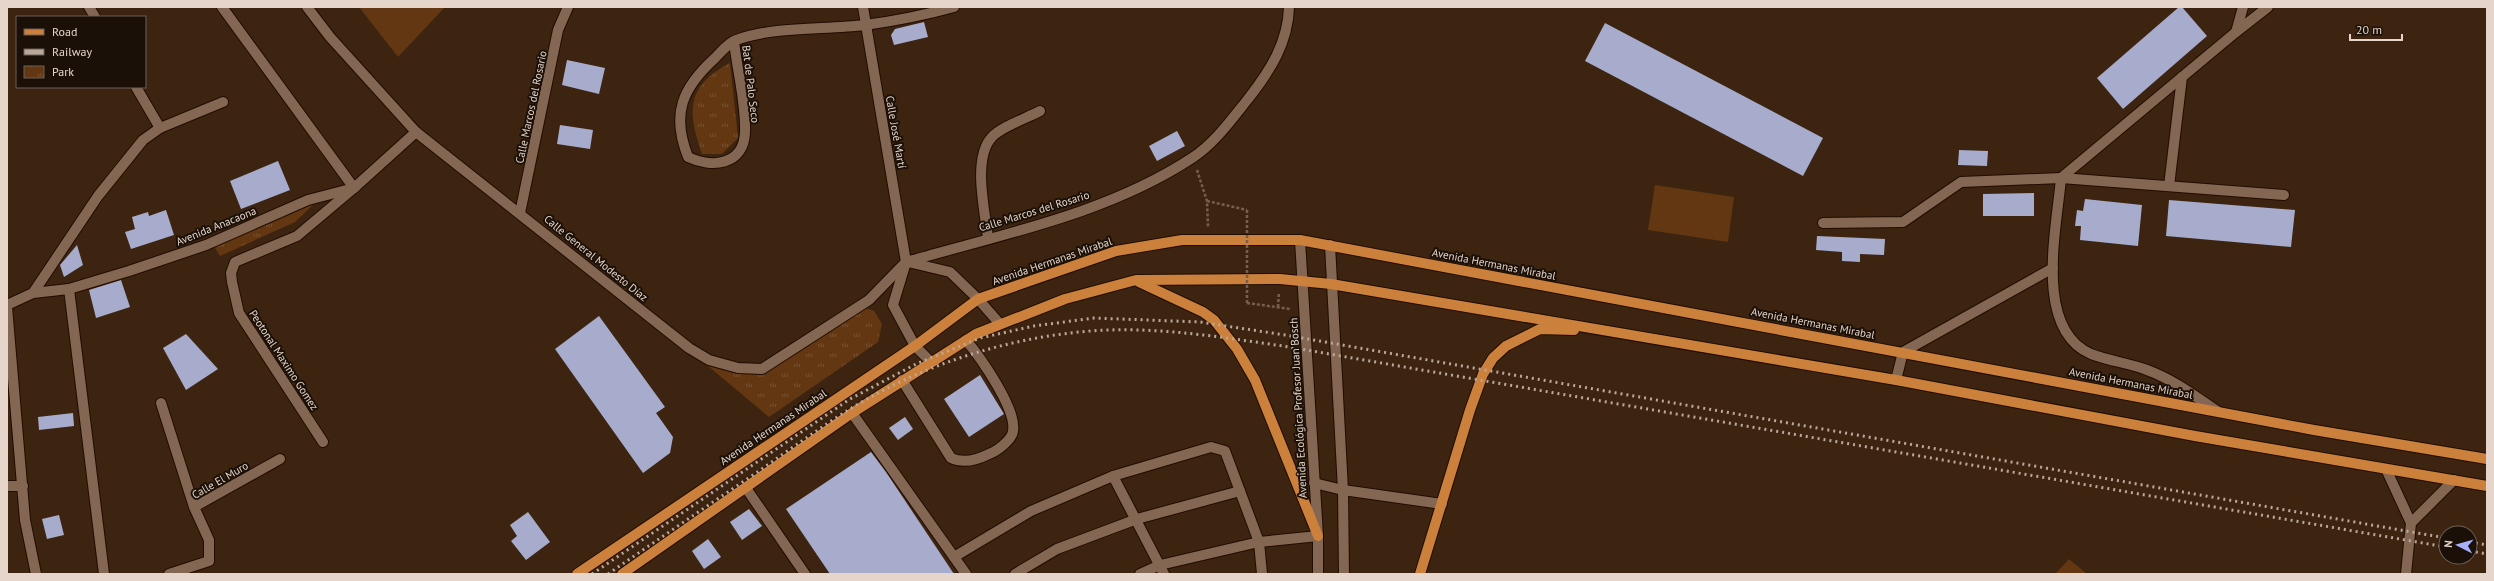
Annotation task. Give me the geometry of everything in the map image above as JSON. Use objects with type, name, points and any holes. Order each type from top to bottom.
[{"type":"main road","name":"Avenida Hermanas Mirabal","points":[[577,574],[914,346],[978,299],[1116,251],[1182,240],[1300,240],[1330,245],[2314,430],[2487,460]]},
{"type":"main road","points":[[1136,280],[1203,312],[1214,320],[1237,349],[1255,380],[1318,536]]},
{"type":"main road","points":[[622,574],[852,413],[966,340],[1000,324],[1065,299],[1136,280],[1303,280],[1331,284],[1896,380],[2487,486]]},
{"type":"main road","points":[[1420,574],[1470,410],[1483,374],[1494,358],[1506,346],[1540,329],[1606,330]]},
{"type":"street","points":[[89,7],[94,16]]},
{"type":"street","points":[[222,7],[354,188]]},
{"type":"street","name":"Calle General Modesto Díaz","points":[[307,7],[330,37],[416,132],[689,348],[710,360],[738,368],[762,369],[869,300],[906,262]]},
{"type":"street","name":"Calle Marcos del Rosario","points":[[520,213],[558,30],[568,7]]},
{"type":"street","name":"Calle José Martí","points":[[863,7],[906,262]]},
{"type":"street","name":"Bat de Palo Seco","points":[[734,41],[745,133],[740,149],[728,161],[714,164],[700,163],[688,156],[680,138],[680,114],[685,92],[711,61],[734,41],[755,34],[865,25],[954,7]]},
{"type":"street","name":"Calle Marcos del Rosario","points":[[906,262],[1066,216],[1119,197],[1193,158],[1225,128],[1258,86],[1284,43],[1289,7]]},
{"type":"street","points":[[2236,32],[2243,7]]},
{"type":"street","points":[[2217,411],[2173,382],[2147,370],[2091,354],[2074,341],[2059,320],[2053,288],[2053,268],[2062,178],[2236,32],[2268,7]]},
{"type":"street","points":[[2169,186],[2182,77]]},
{"type":"street","points":[[137,88],[160,128]]},
{"type":"street","points":[[33,293],[98,196],[143,140],[160,128],[223,102]]},
{"type":"street","points":[[988,238],[981,161],[985,146],[993,136],[1040,111]]},
{"type":"street","name":"Avenida Anacaona","points":[[7,306],[33,293],[69,289],[206,245],[308,200],[354,188],[416,132]]},
{"type":"street","points":[[1823,223],[1903,222],[1961,182],[2062,178],[2284,195]]},
{"type":"street","name":"Peotonal Maximo Gomez","points":[[323,442],[239,313],[231,273],[235,262],[297,236],[354,188]]},
{"type":"street","name":"Avenida Ecológica Profesor Juan Bosch","points":[[1300,240],[1318,536],[1318,574]]},
{"type":"street","points":[[1330,245],[1343,490],[1344,574]]},
{"type":"street","points":[[931,362],[914,346],[893,305],[906,262],[950,272],[978,299],[1000,324]]},
{"type":"street","points":[[1896,380],[1903,352],[2053,268]]},
{"type":"street","points":[[69,289],[104,574]]},
{"type":"street","points":[[7,306],[25,520],[36,574]]},
{"type":"street","points":[[902,380],[951,458],[958,462],[969,461],[993,452],[1011,437],[1014,426],[992,374],[966,340]]},
{"type":"street","points":[[161,403],[194,507]]},
{"type":"street","points":[[852,413],[966,574]]},
{"type":"street","points":[[954,557],[1031,511],[1113,476],[1211,446],[1219,447],[1225,451],[1259,542],[1262,574]]},
{"type":"street","name":"Calle El Muro","points":[[169,574],[209,561],[209,540],[194,507],[280,459]]},
{"type":"street","points":[[2386,469],[2411,523],[2406,574]]},
{"type":"street","points":[[1113,476],[1162,569]]},
{"type":"street","points":[[2411,523],[2454,480]]},
{"type":"street","points":[[1314,483],[1343,490],[1442,504]]},
{"type":"street","points":[[7,486],[23,486]]},
{"type":"street","points":[[746,488],[805,574]]},
{"type":"street","points":[[1015,574],[1057,549],[1137,519],[1240,491]]},
{"type":"street","points":[[1140,574],[1259,542],[1318,536]]},
{"type":"path","points":[[1193,158],[1207,201],[1209,239]]},
{"type":"path","points":[[1207,201],[1247,210],[1247,303],[1278,307]]},
{"type":"green space","points":[[359,7],[445,7],[398,57]]},
{"type":"green space","points":[[730,63],[738,138],[722,154],[702,154],[694,125],[694,101],[698,91],[705,81]]},
{"type":"green space","points":[[1655,185],[1734,197],[1728,242],[1648,230]]},
{"type":"green space","points":[[317,201],[295,222],[220,256],[209,238]]},
{"type":"green space","points":[[866,308],[874,311],[882,324],[878,342],[769,417],[708,366],[753,374],[769,370],[859,309]]},
{"type":"green space","points":[[2069,559],[2087,574],[2055,574]]},
{"type":"building","points":[[2179,7],[2182,7],[2207,36],[2123,109],[2097,78]]},
{"type":"building","points":[[924,22],[928,37],[894,45],[891,35],[895,29]]},
{"type":"building","points":[[1605,23],[1823,138],[1803,176],[1585,61]]},
{"type":"building","points":[[567,60],[605,68],[599,94],[562,85]]},
{"type":"building","points":[[560,125],[593,130],[590,149],[557,144]]},
{"type":"building","points":[[1177,131],[1185,146],[1157,161],[1149,146]]},
{"type":"building","points":[[1959,150],[1988,151],[1987,166],[1958,165]]},
{"type":"building","points":[[278,161],[290,190],[241,209],[230,181]]},
{"type":"building","points":[[2034,193],[2034,216],[1983,216],[1983,194]]},
{"type":"building","points":[[2085,199],[2142,205],[2138,246],[2080,240],[2081,226],[2075,226],[2077,210],[2083,211]]},
{"type":"building","points":[[2169,200],[2295,210],[2291,247],[2166,236]]},
{"type":"building","points":[[166,210],[174,235],[131,249],[125,232],[135,229],[132,217],[148,212],[149,216]]},
{"type":"building","points":[[1817,236],[1885,239],[1884,255],[1860,254],[1860,262],[1842,261],[1842,252],[1816,250]]},
{"type":"building","points":[[77,245],[83,265],[64,277],[60,265]]},
{"type":"building","points":[[121,280],[130,307],[96,318],[89,290]]},
{"type":"building","points":[[599,316],[665,407],[656,413],[673,437],[670,453],[643,473],[555,349]]},
{"type":"building","points":[[186,334],[218,369],[186,390],[163,348]]},
{"type":"building","points":[[980,375],[1004,414],[969,437],[944,399]]},
{"type":"building","points":[[73,413],[74,426],[39,430],[38,417]]},
{"type":"building","points":[[905,417],[913,429],[898,440],[889,428]]},
{"type":"building","points":[[871,452],[954,574],[830,574],[786,509]]},
{"type":"building","points":[[749,509],[762,526],[742,540],[730,522]]},
{"type":"building","points":[[528,512],[550,542],[526,560],[511,541],[517,536],[510,525]]},
{"type":"building","points":[[59,515],[64,535],[47,539],[42,519]]},
{"type":"building","points":[[708,539],[721,557],[704,569],[692,551]]},
{"type":"railway","points":[[592,574],[850,399],[916,364],[980,338],[1034,326],[1094,318],[1200,322],[1285,335],[2438,537]]},
{"type":"railway","points":[[608,574],[842,414],[899,382],[961,358],[1025,340],[1090,331],[1114,330],[1187,333],[1283,346],[2438,546]]},
{"type":"railway","points":[[2478,543],[2487,545]]},
{"type":"railway","points":[[2478,552],[2487,554]]}]
